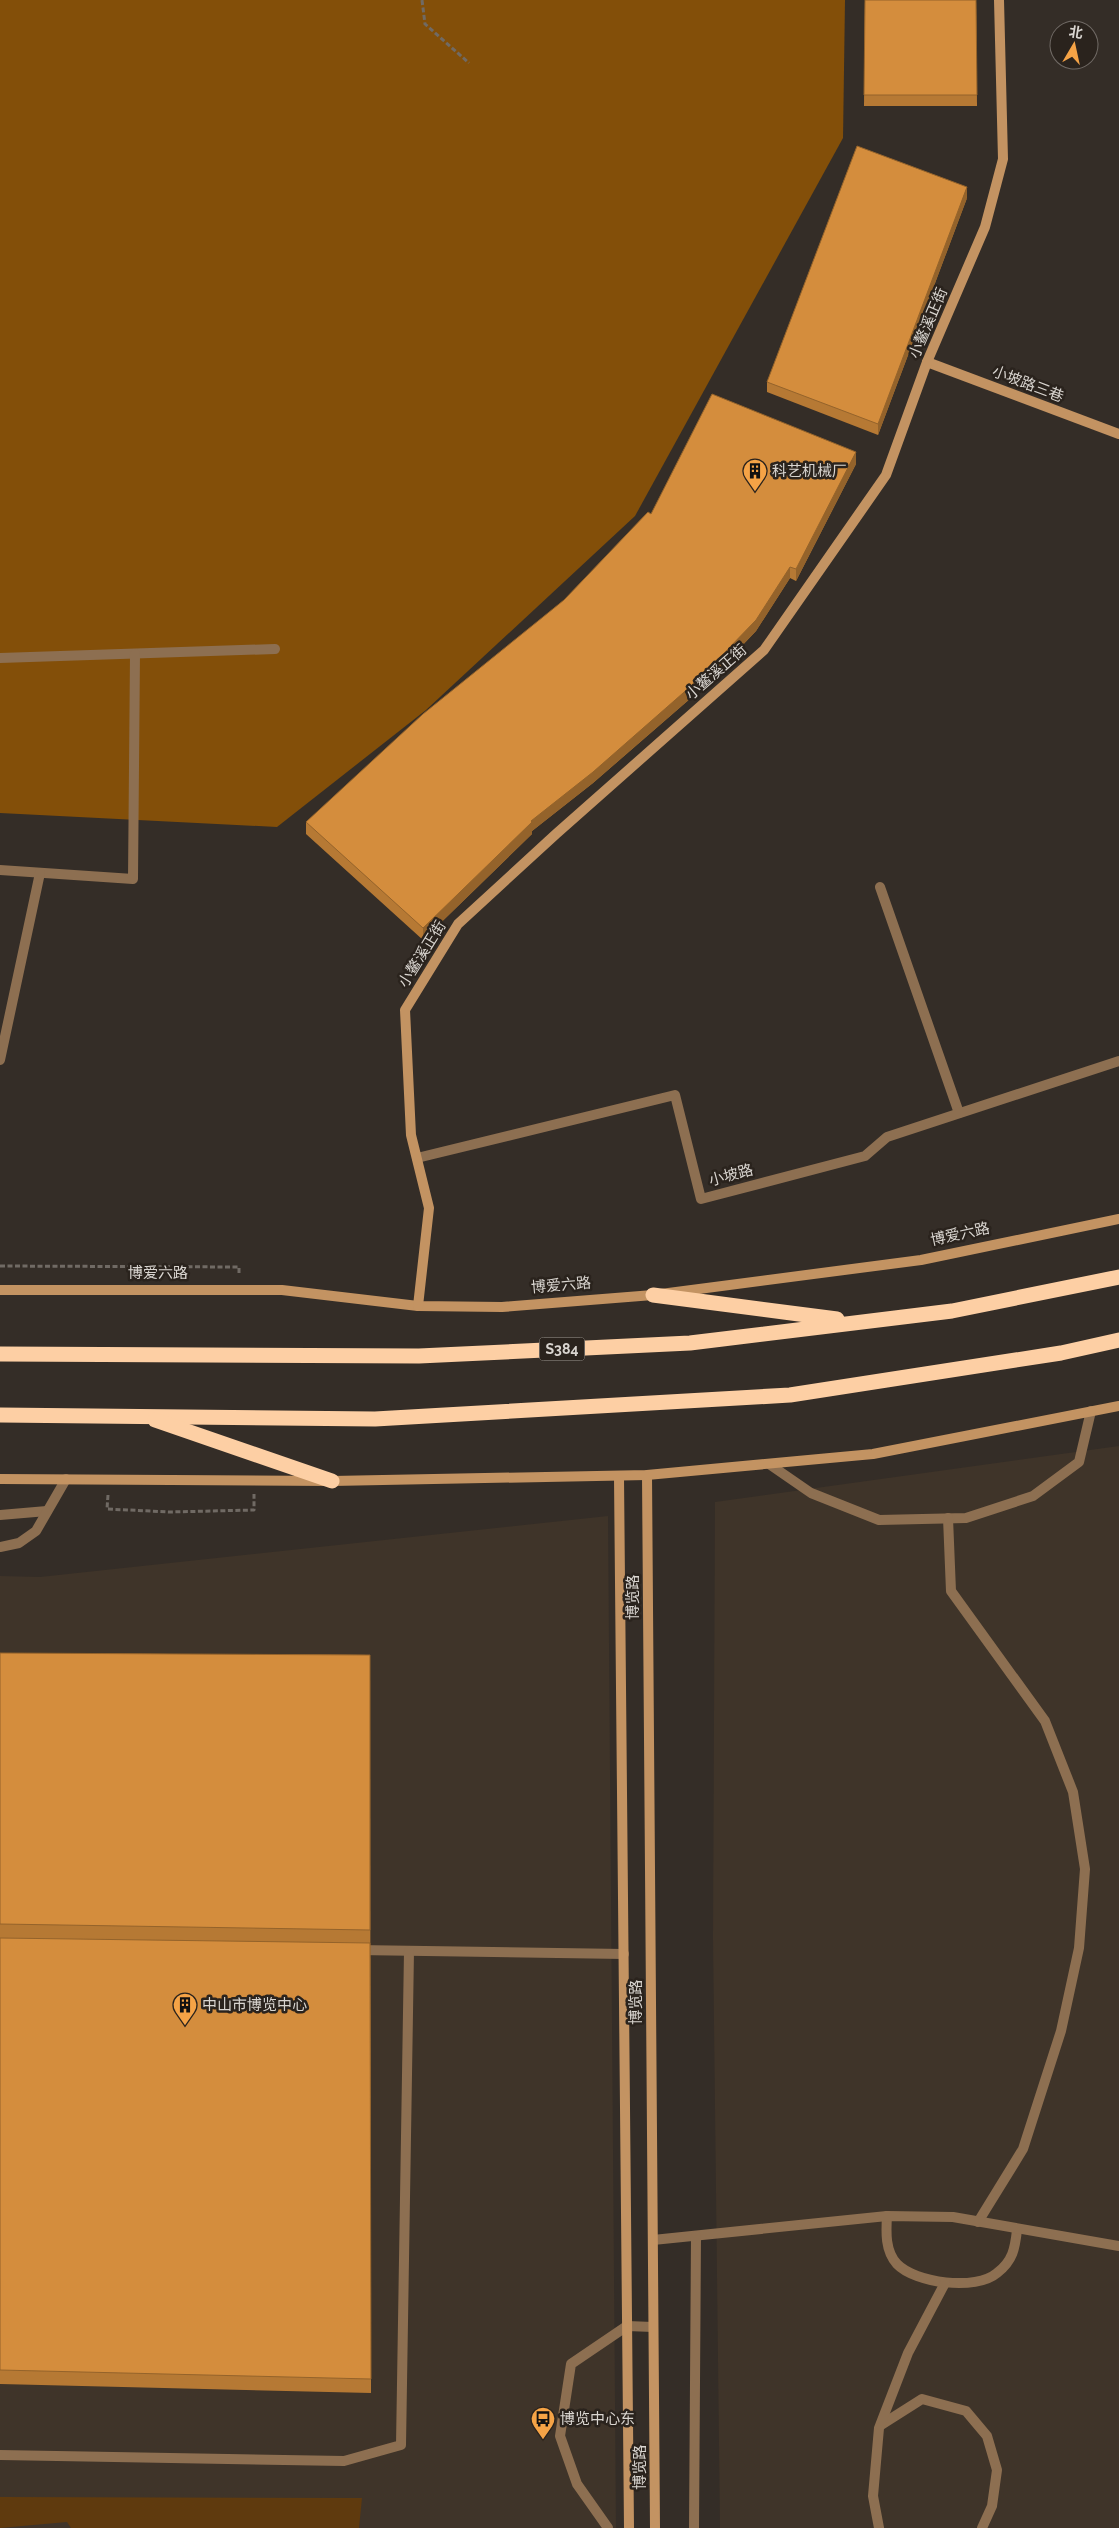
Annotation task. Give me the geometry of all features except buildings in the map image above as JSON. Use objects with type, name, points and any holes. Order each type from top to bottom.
[{"type":"highway","name":"S384","points":[[0,1354],[419,1356],[690,1342],[952,1311],[1119,1277]]},
{"type":"highway","points":[[653,1295],[858,1322]]},
{"type":"highway","points":[[0,1415],[142,1415],[375,1419],[790,1395],[1061,1353],[1119,1340]]},
{"type":"highway","points":[[142,1415],[332,1481]]},
{"type":"street","name":"小鳌溪正街","points":[[418,1306],[429,1208],[411,1135],[405,1010],[458,924],[556,834],[764,650],[886,475],[927,362],[985,227],[1003,159],[999,0]]},
{"type":"street","name":"小坡路三巷","points":[[927,362],[1119,434]]},
{"type":"street","points":[[0,658],[275,649]]},
{"type":"street","points":[[0,870],[133,879],[134,654]]},
{"type":"street","points":[[0,1060],[40,873]]},
{"type":"street","points":[[880,887],[959,1113]]},
{"type":"street","name":"小坡路","points":[[417,1158],[675,1095],[701,1199],[865,1156],[887,1137],[1119,1061]]},
{"type":"street","name":"博爱六路","points":[[0,1290],[282,1290],[418,1306],[502,1307],[653,1295],[921,1260],[1119,1219]]},
{"type":"street","points":[[0,1479],[332,1481],[647,1475],[873,1454],[1119,1406]]},
{"type":"street","points":[[769,1464],[811,1493],[879,1520],[966,1518],[1033,1496],[1079,1462],[1091,1411]]},
{"type":"street","name":"博览路","points":[[647,1475],[655,2528]]},
{"type":"street","name":"博览路","points":[[619,1476],[629,2528]]},
{"type":"street","points":[[0,1547],[19,1543],[36,1531],[66,1479]]},
{"type":"street","points":[[0,1515],[47,1511]]},
{"type":"street","points":[[948,1518],[951,1591],[1045,1721],[1073,1792],[1085,1869],[1079,1948],[1060,2031],[1023,2149],[978,2222]]},
{"type":"street","points":[[349,1950],[624,1954]]},
{"type":"street","points":[[0,2455],[344,2460],[401,2445],[409,1951]]},
{"type":"street","points":[[653,2240],[887,2216],[953,2217],[1017,2230],[1119,2246]]},
{"type":"street","points":[[887,2216],[886,2241],[896,2263],[915,2276],[945,2283],[975,2281],[997,2274],[1015,2252],[1017,2230]]},
{"type":"street","points":[[694,2528],[696,2236]]},
{"type":"street","points":[[879,2528],[873,2496],[881,2425],[908,2353],[945,2283]]},
{"type":"street","points":[[608,2528],[578,2484],[560,2436],[571,2364],[627,2326],[653,2327]]},
{"type":"street","points":[[881,2425],[922,2399],[966,2411],[987,2436],[997,2470],[992,2506],[982,2528]]},
{"type":"path","points":[[422,0],[425,24],[469,64]]},
{"type":"path","points":[[0,1266],[239,1268],[238,1290]]},
{"type":"path","points":[[108,1480],[107,1509],[170,1512],[254,1510],[254,1480]]},
{"type":"shaded area","points":[[0,0],[845,0],[843,138],[635,516],[426,710],[277,827],[0,813]]},
{"type":"shaded area","points":[[1119,1446],[1119,2528],[720,2528],[713,1938],[715,1502]]},
{"type":"shaded area","points":[[608,1516],[616,2528],[0,2528],[0,1576],[40,1577]]},
{"type":"shaded area","points":[[0,2497],[362,2498],[359,2528],[71,2528],[67,2522],[0,2528]]},
{"type":"place","name":"科艺机械厂","points":[[755,492]]},
{"type":"place","name":"中山市博览中心","points":[[185,2026]]},
{"type":"place","name":"博览中心东","points":[[543,2440]]}]
